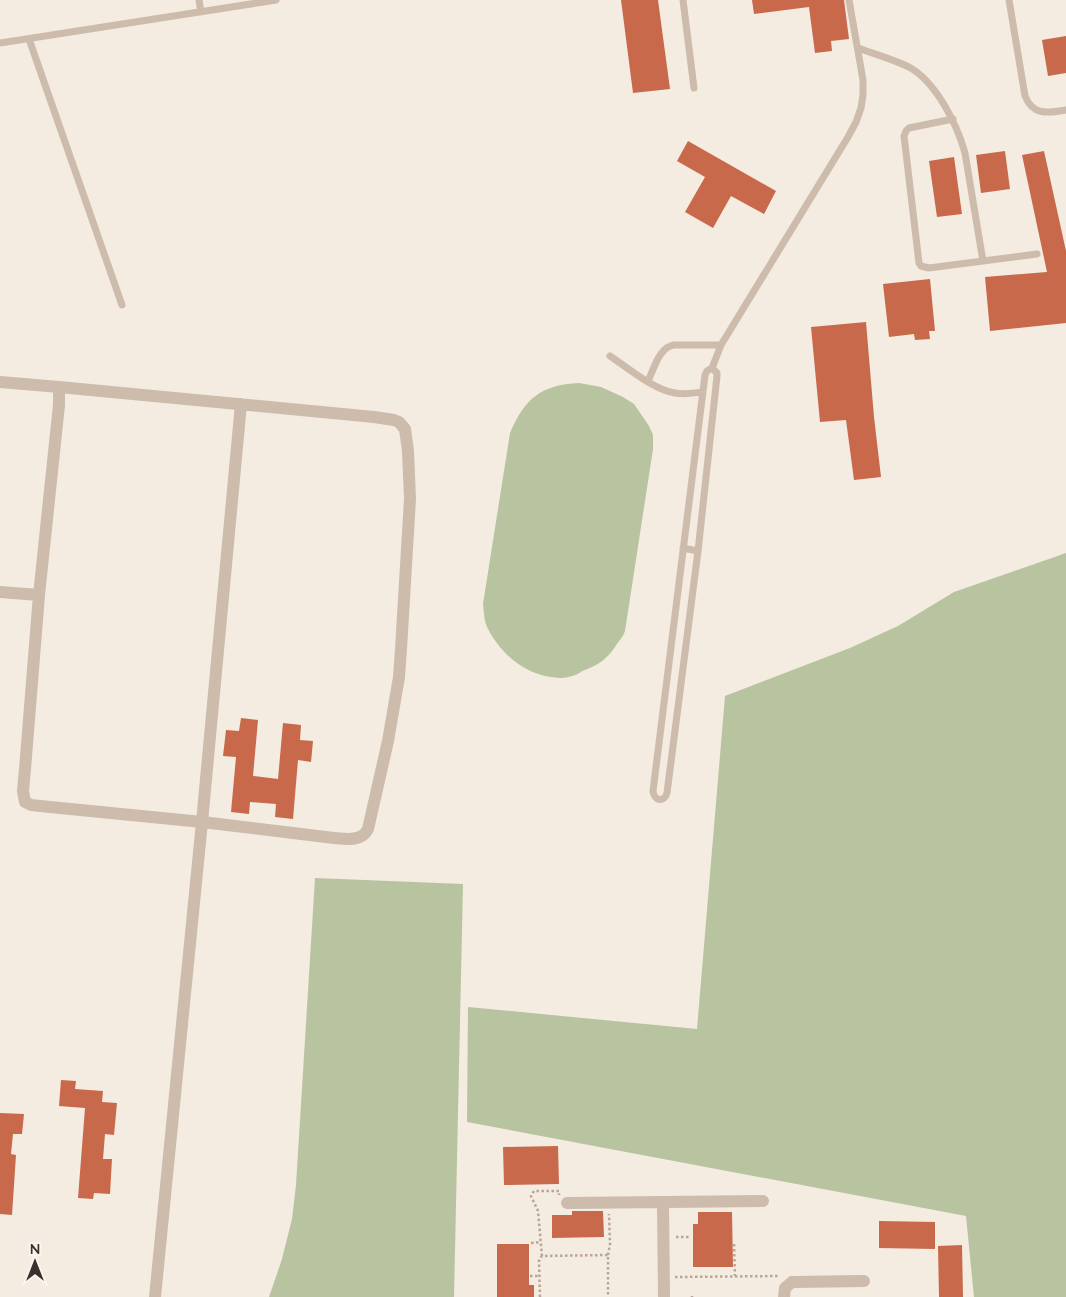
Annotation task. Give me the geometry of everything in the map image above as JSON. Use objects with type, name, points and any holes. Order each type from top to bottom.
[{"type":"street","points":[[0,382],[58,387],[241,404],[388,419],[399,422],[405,428],[410,499],[401,649],[388,741],[368,829],[364,835],[348,839],[334,838],[202,822],[31,805],[25,802],[23,784],[39,595],[58,417],[58,387]]},
{"type":"street","points":[[155,1297],[241,404]]},
{"type":"street","points":[[0,592],[39,595]]},
{"type":"street","points":[[567,1203],[764,1201]]},
{"type":"street","points":[[663,1202],[664,1297]]},
{"type":"street","points":[[784,1297],[785,1288],[792,1282],[864,1281]]},
{"type":"lane","points":[[199,0],[201,12]]},
{"type":"lane","points":[[0,43],[276,0]]},
{"type":"lane","points":[[682,0],[694,88]]},
{"type":"lane","points":[[712,368],[717,372],[717,376],[698,551],[667,793],[663,800],[659,800],[656,799],[653,791],[705,375],[712,368],[721,345],[856,122],[861,108],[863,80],[849,0]]},
{"type":"lane","points":[[1009,0],[1025,96],[1028,102],[1032,108],[1038,111],[1055,112],[1066,110]]},
{"type":"lane","points":[[29,38],[122,304]]},
{"type":"lane","points":[[858,48],[909,67],[920,75],[942,102],[952,119],[965,153],[983,261]]},
{"type":"lane","points":[[952,119],[915,126],[906,131],[904,143],[921,266],[929,268],[1038,254]]},
{"type":"lane","points":[[648,381],[661,355],[668,346],[721,345]]},
{"type":"lane","points":[[610,356],[660,388],[677,394],[703,392]]},
{"type":"lane","points":[[683,548],[698,551]]},
{"type":"path","points":[[540,1297],[539,1261],[542,1256],[541,1242],[538,1211],[531,1196],[534,1192],[559,1191],[559,1203],[567,1203]]},
{"type":"path","points":[[608,1297],[609,1212],[611,1202]]},
{"type":"path","points":[[531,1243],[541,1242]]},
{"type":"path","points":[[734,1244],[735,1276]]},
{"type":"path","points":[[542,1256],[608,1255]]},
{"type":"path","points":[[530,1276],[539,1276]]},
{"type":"path","points":[[664,1278],[780,1276],[792,1282]]},
{"type":"green space","points":[[579,383],[601,387],[634,404],[653,435],[653,449],[625,631],[622,638],[609,655],[594,666],[570,677],[548,677],[537,674],[516,663],[500,647],[487,627],[483,604],[510,433],[528,402],[544,390],[566,384]]},
{"type":"green space","points":[[1066,553],[1066,1297],[974,1297],[966,1216],[467,1122],[468,1007],[697,1029],[725,696],[850,648],[898,626],[954,592]]},
{"type":"green space","points":[[315,878],[463,884],[454,1297],[269,1297],[282,1259],[292,1219],[296,1185]]},
{"type":"building","points":[[621,0],[658,0],[670,89],[633,93]]},
{"type":"building","points":[[752,0],[844,0],[849,39],[831,41],[832,51],[815,53],[809,7],[754,14]]},
{"type":"building","points":[[1066,36],[1066,73],[1048,76],[1042,40]]},
{"type":"building","points":[[688,141],[776,191],[764,214],[731,196],[713,228],[685,212],[705,177],[677,161]]},
{"type":"building","points":[[1005,151],[1010,189],[981,193],[976,155]]},
{"type":"building","points":[[1044,151],[1066,251],[1066,323],[990,331],[985,277],[1047,272],[1022,155]]},
{"type":"building","points":[[954,157],[962,214],[937,217],[929,161]]},
{"type":"building","points":[[930,279],[935,331],[929,331],[930,339],[915,340],[914,334],[889,337],[883,284]]},
{"type":"building","points":[[866,322],[881,477],[854,480],[846,420],[820,422],[811,327]]},
{"type":"building","points":[[241,718],[258,720],[253,776],[278,779],[283,723],[301,725],[300,740],[313,741],[311,762],[298,760],[293,819],[275,817],[276,804],[250,802],[249,814],[231,812],[236,757],[223,756],[226,730],[239,731]]},
{"type":"building","points":[[61,1080],[76,1081],[75,1089],[103,1091],[102,1102],[117,1103],[114,1135],[105,1134],[103,1159],[112,1159],[110,1194],[94,1193],[93,1199],[78,1198],[85,1108],[59,1106]]},
{"type":"building","points":[[0,1113],[24,1114],[22,1134],[13,1134],[11,1154],[16,1155],[12,1215],[0,1214]]},
{"type":"building","points":[[558,1146],[559,1184],[504,1185],[503,1147]]},
{"type":"building","points":[[572,1211],[603,1211],[604,1237],[552,1238],[552,1215],[572,1215]]},
{"type":"building","points":[[698,1212],[732,1212],[733,1267],[693,1267],[693,1224],[698,1224]]},
{"type":"building","points":[[879,1221],[935,1222],[935,1249],[879,1248]]},
{"type":"building","points":[[497,1244],[529,1244],[529,1285],[534,1285],[534,1297],[497,1297]]},
{"type":"building","points":[[962,1245],[963,1297],[939,1297],[938,1246]]}]
